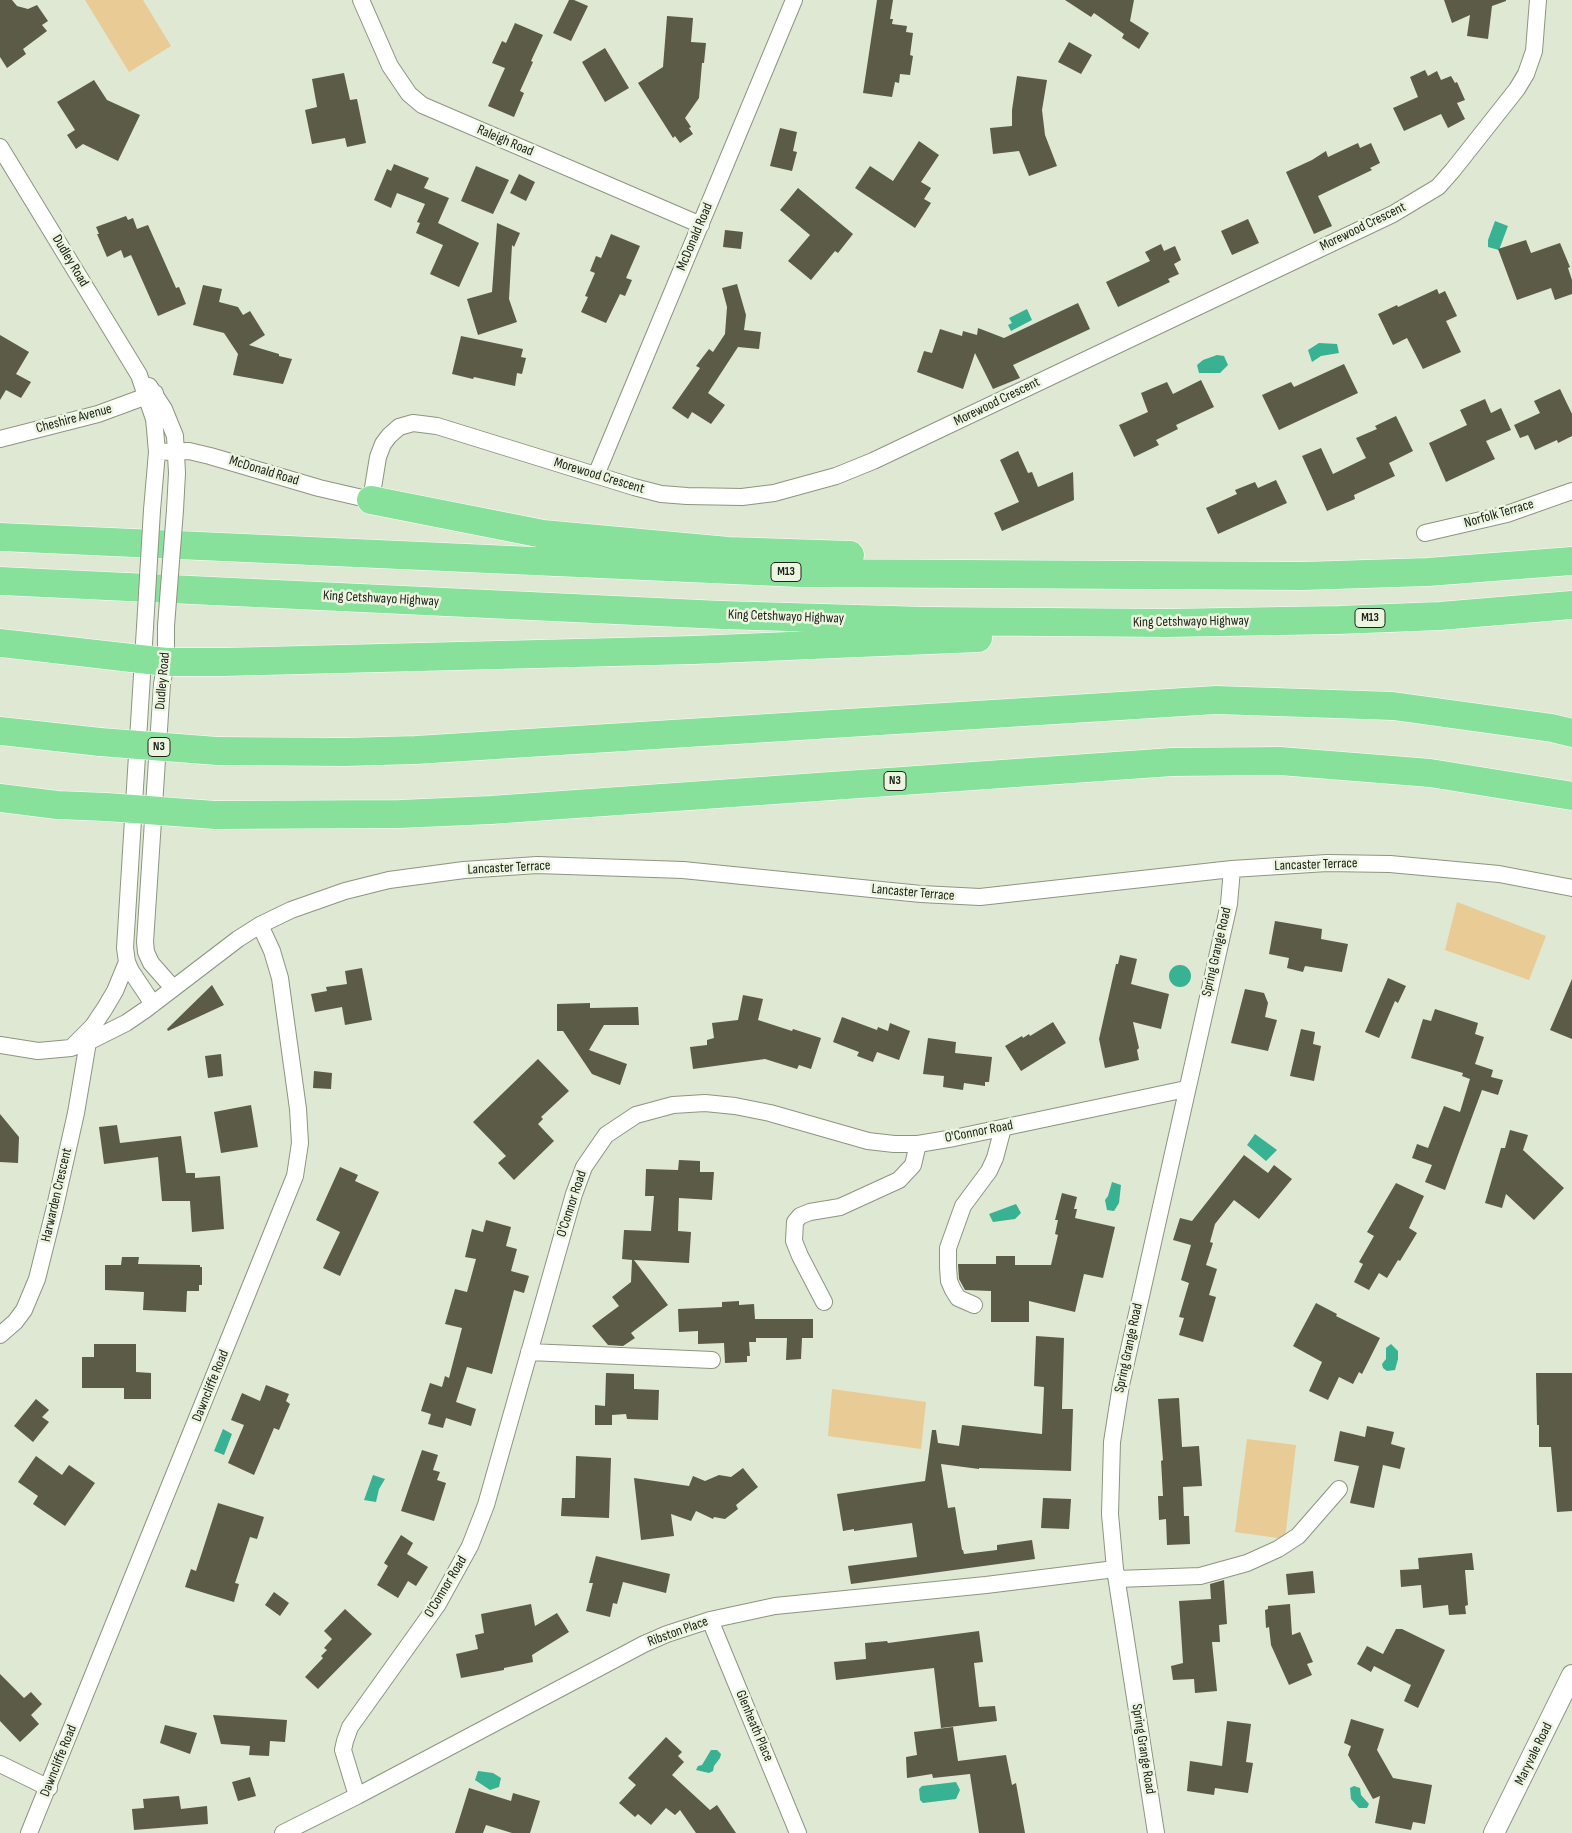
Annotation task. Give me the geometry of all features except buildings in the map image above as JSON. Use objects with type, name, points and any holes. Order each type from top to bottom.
[{"type":"highway","points":[[370,500],[543,534],[728,551],[1073,563],[1428,572]]},
{"type":"highway","name":"M13","points":[[0,537],[799,573],[1303,576],[1428,572],[1572,561]]},
{"type":"highway","name":"King Cetshwayo Highway","points":[[0,581],[730,615],[924,621],[1167,623],[1440,616],[1572,605]]},
{"type":"highway","points":[[0,643],[154,660],[224,662],[873,644],[1031,636],[1167,623]]},
{"type":"highway","name":"N3","points":[[0,731],[100,742],[217,751],[345,752],[416,750],[1216,700],[1393,706],[1552,728],[1572,733]]},
{"type":"highway","name":"N3","points":[[0,798],[57,805],[215,815],[400,814],[491,810],[1172,762],[1280,761],[1430,773],[1572,796]]},
{"type":"street","name":"Raleigh Road","points":[[361,0],[390,66],[409,94],[422,105],[701,225]]},
{"type":"street","name":"McDonald Road","points":[[596,474],[794,0]]},
{"type":"street","name":"Morewood Crescent","points":[[370,500],[378,456],[383,444],[388,436],[399,427],[412,423],[437,426],[661,494],[742,497],[774,493],[836,476],[873,461],[1393,214],[1438,187],[1517,89],[1526,74],[1534,51],[1538,0]]},
{"type":"street","name":"Dudley Road","points":[[0,147],[151,395],[170,421],[177,451],[175,510],[166,626],[154,660],[125,948],[127,962],[135,980],[154,1004]]},
{"type":"street","name":"Dudley Road","points":[[151,395],[157,452],[145,627],[162,694],[145,942],[146,952],[151,963],[173,988]]},
{"type":"street","name":"Cheshire Avenue","points":[[0,439],[98,414],[151,395]]},
{"type":"street","name":"McDonald Road","points":[[157,452],[189,451],[370,500]]},
{"type":"street","name":"Norfolk Terrace","points":[[1425,533],[1507,514],[1572,491]]},
{"type":"street","name":"Lancaster Terrace","points":[[260,925],[291,910],[354,888],[389,880],[494,867],[537,865],[683,870],[953,897],[980,897],[1232,869],[1327,863],[1390,864],[1499,874],[1572,888]]},
{"type":"street","name":"Spring Grange Road","points":[[1156,1833],[1116,1574],[1110,1514],[1112,1442],[1121,1385],[1229,904],[1232,869]]},
{"type":"street","points":[[0,1045],[38,1051],[71,1048],[88,1042],[126,1023],[154,1004],[238,939],[260,925]]},
{"type":"street","name":"Dawncliffe Road","points":[[29,1833],[295,1176],[300,1143],[292,1062],[280,978],[272,951],[260,925]]},
{"type":"street","name":"Dudley Road","points":[[71,1048],[93,1026],[101,1014],[115,991],[127,962]]},
{"type":"street","name":"Harwarden Crescent","points":[[0,1335],[15,1322],[24,1310],[37,1279],[76,1113],[88,1042]]},
{"type":"street","name":"O'Connor Road","points":[[357,1796],[344,1750],[350,1727],[438,1604],[470,1546],[486,1505],[574,1194],[584,1167],[606,1135],[636,1115],[673,1105],[705,1103],[735,1106],[770,1113],[868,1141],[918,1144],[1186,1089]]},
{"type":"street","points":[[974,1305],[958,1298],[953,1290],[948,1274],[948,1248],[963,1206],[989,1171],[995,1158],[1003,1128]]},
{"type":"street","points":[[824,1302],[794,1241],[795,1222],[800,1216],[840,1206],[898,1180],[913,1165],[918,1144]]},
{"type":"street","points":[[529,1352],[712,1360]]},
{"type":"street","name":"Ribston Place","points":[[283,1833],[301,1829],[357,1796],[644,1644],[667,1634],[710,1620],[775,1606],[1116,1574],[1200,1576],[1247,1563],[1278,1549],[1298,1536],[1339,1489]]},
{"type":"street","name":"Glenheath Place","points":[[710,1620],[798,1833]]},
{"type":"street","name":"Maryvale Road","points":[[1494,1833],[1572,1676]]},
{"type":"street","points":[[0,1764],[48,1788]]},
{"type":"shaded area","points":[[85,0],[143,0],[171,46],[129,72]]},
{"type":"shaded area","points":[[1457,902],[1546,936],[1529,980],[1445,950]]},
{"type":"shaded area","points":[[832,1389],[926,1402],[921,1449],[828,1436]]},
{"type":"shaded area","points":[[1247,1439],[1296,1445],[1285,1539],[1235,1532]]},
{"type":"water","points":[[1495,221],[1508,226],[1499,250],[1488,247],[1488,240]]},
{"type":"water","points":[[1027,309],[1032,320],[1011,331],[1008,325],[1012,323],[1009,318]]},
{"type":"water","points":[[1319,343],[1337,344],[1339,353],[1321,356],[1312,362],[1308,350]]},
{"type":"water","points":[[1217,355],[1224,356],[1228,365],[1220,373],[1199,373],[1197,365],[1203,360]]},
{"type":"water","points":[[1180,965],[1188,968],[1191,976],[1188,984],[1180,987],[1172,984],[1169,976],[1172,968]]},
{"type":"water","points":[[1255,1134],[1277,1150],[1266,1161],[1247,1145]]},
{"type":"water","points":[[1112,1182],[1121,1185],[1119,1203],[1114,1211],[1107,1210],[1105,1200]]},
{"type":"water","points":[[1016,1204],[1021,1213],[1015,1219],[993,1222],[989,1214]]},
{"type":"water","points":[[1391,1344],[1398,1351],[1398,1359],[1395,1370],[1387,1371],[1383,1368],[1382,1364],[1386,1359],[1386,1348]]},
{"type":"water","points":[[223,1429],[232,1434],[224,1455],[214,1451]]},
{"type":"water","points":[[373,1475],[385,1479],[379,1489],[376,1502],[364,1500]]},
{"type":"water","points":[[711,1750],[717,1750],[721,1754],[713,1771],[709,1773],[696,1770],[698,1766],[702,1765]]},
{"type":"water","points":[[478,1771],[493,1773],[501,1778],[499,1787],[490,1790],[475,1780]]},
{"type":"water","points":[[956,1782],[960,1790],[956,1799],[923,1803],[920,1800],[919,1789],[922,1786]]},
{"type":"water","points":[[1354,1786],[1360,1788],[1361,1795],[1369,1804],[1367,1808],[1359,1808],[1351,1799],[1350,1788]]}]
